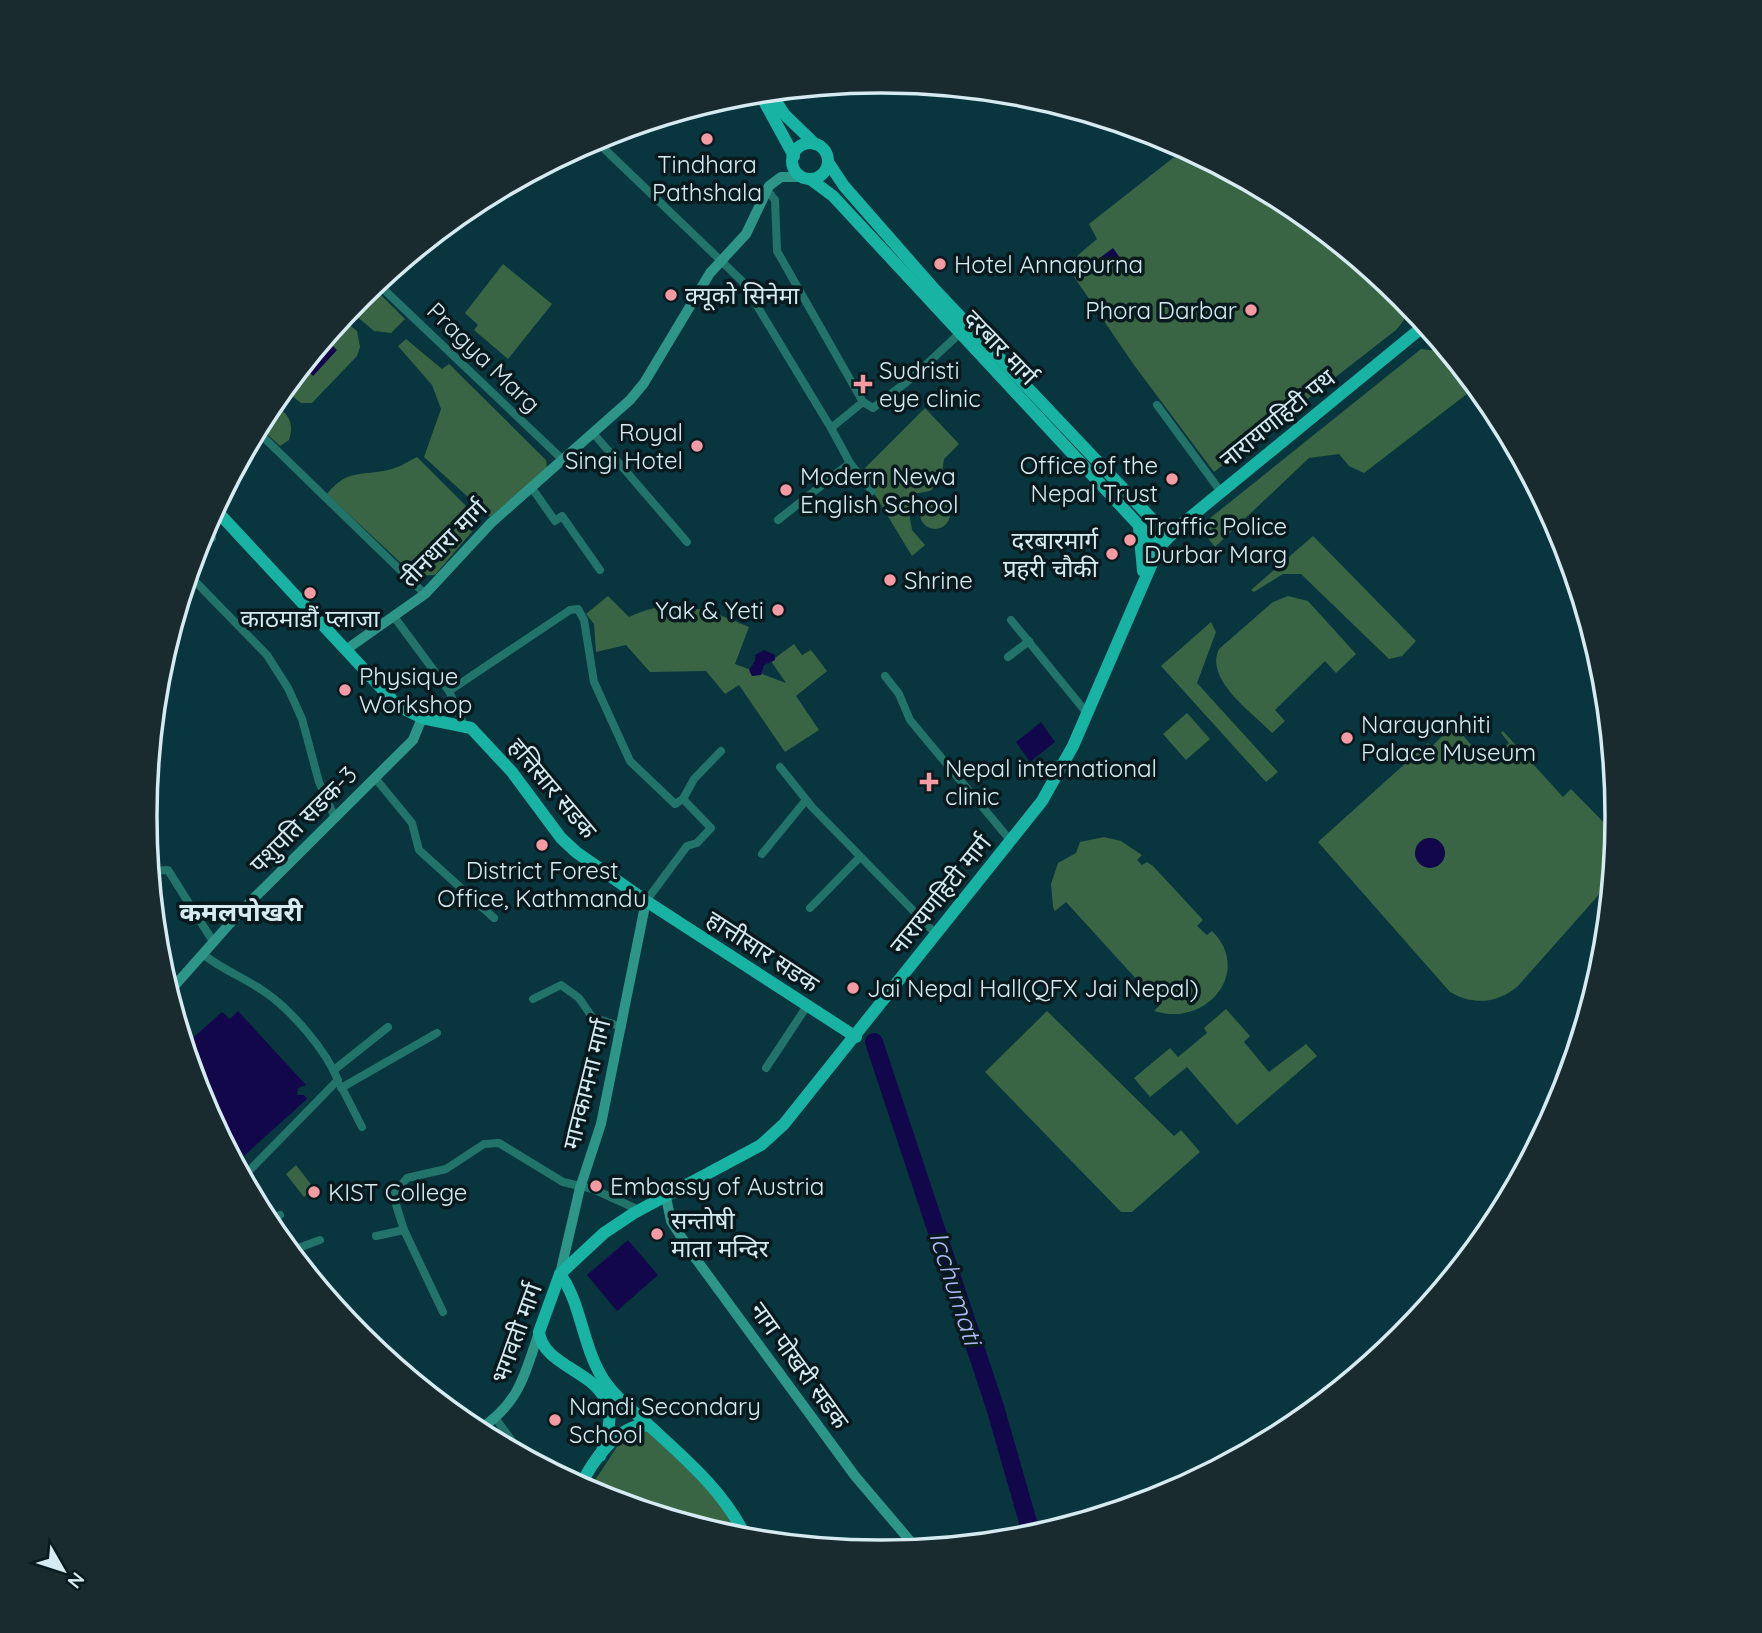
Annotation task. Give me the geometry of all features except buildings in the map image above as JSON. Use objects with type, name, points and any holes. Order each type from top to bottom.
[{"type":"main road","points":[[768,188],[780,177],[805,178],[825,173],[828,162],[826,153],[784,114],[776,101]]},
{"type":"main road","points":[[765,103],[793,156],[793,165],[805,178]]},
{"type":"main road","points":[[793,156],[804,145],[815,144]]},
{"type":"main road","name":"दरबार मार्ग","points":[[828,162],[844,186],[936,290],[1168,536]]},
{"type":"main road","name":"दरबार मार्ग","points":[[805,178],[833,196],[1159,547]]},
{"type":"main road","name":"तीनधारा मार्ग","points":[[347,649],[395,618],[425,594],[491,523],[564,460],[644,383],[720,259],[750,229],[768,188]]},
{"type":"main road","name":"नारायणहिटी पथ","points":[[1159,547],[1198,510],[1418,331]]},
{"type":"main road","points":[[1148,515],[1156,521],[1167,522],[1198,510]]},
{"type":"main road","points":[[222,517],[398,706],[422,718],[464,724]]},
{"type":"main road","points":[[1139,525],[1144,556],[1143,579]]},
{"type":"main road","name":"नारायणहिटी मार्ग","points":[[560,1274],[604,1233],[639,1210],[761,1145],[784,1124],[856,1037],[1042,800],[1063,767],[1159,547]]},
{"type":"main road","name":"पशुपति सडक-3","points":[[177,983],[241,911],[413,740],[422,718]]},
{"type":"main road","name":"हत्तिसार सडक","points":[[464,724],[477,733],[504,763],[566,843],[646,901]]},
{"type":"main road","name":"हात्तीसार सडक","points":[[646,901],[856,1037]]},
{"type":"main road","name":"मानकामना मार्ग","points":[[560,1274],[580,1188],[601,1124],[646,901]]},
{"type":"main road","name":"नाग पोखरी सडक","points":[[666,1197],[671,1221],[693,1255],[855,1476],[909,1539]]},
{"type":"main road","points":[[560,1274],[568,1285],[610,1425],[600,1456],[587,1477]]},
{"type":"main road","name":"भगवती मार्ग","points":[[488,1424],[496,1419],[520,1390],[560,1274]]},
{"type":"main road","points":[[539,1332],[540,1340],[551,1354],[599,1382],[723,1497],[740,1526]]},
{"type":"main road","points":[[600,1456],[630,1428],[640,1424],[649,1426]]},
{"type":"street","points":[[604,148],[742,281],[850,463],[872,491]]},
{"type":"street","points":[[768,188],[775,200],[779,255],[863,402],[873,408],[913,377],[959,334]]},
{"type":"street","name":"Pragya Marg","points":[[385,290],[445,344],[564,460]]},
{"type":"street","points":[[831,428],[863,402]]},
{"type":"street","points":[[1157,405],[1221,492]]},
{"type":"street","points":[[593,433],[687,542]]},
{"type":"street","points":[[264,438],[425,594]]},
{"type":"street","points":[[778,520],[850,463]]},
{"type":"street","points":[[532,488],[555,521],[562,516],[600,570]]},
{"type":"street","points":[[196,583],[267,655],[288,688],[302,719],[319,782],[335,818]]},
{"type":"street","points":[[449,691],[570,610],[578,609],[584,620],[594,682],[629,761],[675,804],[683,799],[694,779],[721,751]]},
{"type":"street","points":[[395,618],[449,691],[464,724]]},
{"type":"street","points":[[1011,620],[1086,712]]},
{"type":"street","points":[[1008,657],[1029,641]]},
{"type":"street","points":[[885,676],[899,694],[910,720],[1010,840]]},
{"type":"street","points":[[780,767],[806,800],[935,933]]},
{"type":"street","points":[[375,778],[412,823],[419,850],[494,918]]},
{"type":"street","points":[[646,901],[687,846],[697,843],[711,828],[683,799]]},
{"type":"street","points":[[762,854],[806,800]]},
{"type":"street","points":[[810,908],[860,857]]},
{"type":"street","points":[[160,870],[168,870],[215,943]]},
{"type":"street","points":[[204,955],[223,970],[267,993],[320,1046],[362,1126]]},
{"type":"street","points":[[533,999],[561,985],[579,999],[592,1017],[622,1027]]},
{"type":"street","points":[[766,1068],[807,1006]]},
{"type":"street","points":[[334,1070],[388,1027]]},
{"type":"street","points":[[250,1170],[340,1084],[437,1033]]},
{"type":"street","points":[[443,1312],[404,1230],[393,1195],[407,1178],[446,1169],[484,1144],[499,1143],[555,1178],[580,1188],[593,1189],[639,1210]]},
{"type":"street","points":[[376,1236],[404,1230]]},
{"type":"street","points":[[300,1247],[320,1240]]},
{"type":"street","points":[[496,1419],[509,1437]]},
{"type":"green space","name":"Phora Darbar","points":[[1176,156],[1243,190],[1322,242],[1393,305],[1404,320],[1396,330],[1214,472],[1134,365],[1070,271],[1078,255],[1097,239],[1089,224]]},
{"type":"green space","points":[[503,264],[552,304],[508,359],[474,330],[478,325],[465,313]]},
{"type":"green space","points":[[380,294],[405,319],[391,333],[374,331],[358,317]]},
{"type":"green space","points":[[350,325],[357,331],[360,347],[357,356],[312,403],[301,403],[292,396],[310,372],[313,375],[336,351],[331,346]]},
{"type":"green space","points":[[406,339],[442,369],[449,364],[546,460],[547,468],[490,517],[424,457],[441,409],[432,385],[398,346]]},
{"type":"green space","points":[[1421,349],[1434,351],[1468,393],[1364,473],[1349,466],[1339,454],[1309,458],[1215,547],[1199,527]]},
{"type":"green space","points":[[925,408],[959,444],[944,459],[941,480],[930,491],[913,494],[909,513],[912,530],[925,545],[912,556],[861,472]]},
{"type":"green space","points":[[282,410],[290,423],[291,433],[289,440],[280,446],[267,434]]},
{"type":"green space","points":[[417,457],[481,521],[435,575],[415,576],[327,494],[350,476],[392,469]]},
{"type":"green space","points":[[935,499],[941,500],[949,508],[949,520],[941,528],[935,529],[929,528],[921,520],[920,514],[921,508],[929,500]]},
{"type":"green space","points":[[1313,536],[1416,641],[1402,656],[1389,659],[1301,574],[1283,574],[1254,592],[1251,590]]},
{"type":"green space","points":[[608,596],[629,617],[660,607],[690,607],[749,627],[735,664],[786,683],[771,661],[794,644],[802,655],[811,650],[827,671],[796,696],[819,730],[785,752],[739,685],[725,694],[706,671],[650,672],[626,645],[596,652],[594,624],[586,614]]},
{"type":"green space","points":[[1288,596],[1308,601],[1356,654],[1336,673],[1325,661],[1275,710],[1285,721],[1272,733],[1224,684],[1216,661],[1219,649],[1273,602]]},
{"type":"green space","points":[[1211,622],[1216,632],[1197,683],[1278,772],[1266,782],[1161,666]]},
{"type":"green space","points":[[1187,713],[1210,739],[1186,760],[1163,734]]},
{"type":"green space","points":[[1457,722],[1460,725],[1457,729],[1476,750],[1479,748],[1488,757],[1494,751],[1497,754],[1509,743],[1501,733],[1503,731],[1563,797],[1571,789],[1605,823],[1601,893],[1518,986],[1502,996],[1486,1001],[1468,999],[1450,992],[1318,842],[1428,743],[1432,746]]},
{"type":"green space","points":[[1104,837],[1121,841],[1142,855],[1137,860],[1142,865],[1147,862],[1153,866],[1203,920],[1197,926],[1207,935],[1212,931],[1223,947],[1228,963],[1226,978],[1218,992],[1206,1004],[1191,1011],[1173,1014],[1154,1011],[1160,1005],[1066,902],[1055,911],[1051,884],[1058,863],[1076,853],[1080,842]]},
{"type":"green space","points":[[1226,1009],[1250,1036],[1244,1042],[1269,1072],[1306,1044],[1317,1056],[1237,1125],[1187,1067],[1150,1097],[1134,1078],[1170,1048],[1178,1057],[1207,1033],[1204,1028]]},
{"type":"green space","points":[[1047,1011],[1174,1136],[1181,1130],[1200,1152],[1132,1212],[1121,1212],[985,1072]]},
{"type":"green space","points":[[296,1165],[314,1188],[304,1197],[286,1174]]},
{"type":"green space","points":[[644,1429],[715,1494],[733,1524],[648,1502],[595,1481],[624,1436]]},
{"type":"shaded area","points":[[1113,248],[1121,259],[1099,275],[1092,264]]},
{"type":"shaded area","points":[[332,345],[337,350],[313,376],[310,373]]},
{"type":"shaded area","points":[[764,650],[775,655],[775,660],[764,665],[761,675],[752,676],[749,670],[755,661],[755,655]]},
{"type":"shaded area","points":[[1041,722],[1055,742],[1030,762],[1016,742]]},
{"type":"shaded area","points":[[1430,838],[1440,843],[1445,853],[1440,863],[1430,868],[1420,863],[1415,853],[1420,843]]},
{"type":"shaded area","points":[[238,1011],[306,1085],[298,1088],[297,1095],[304,1095],[307,1099],[243,1157],[212,1093],[193,1038],[222,1012],[230,1019]]},
{"type":"shaded area","points":[[628,1240],[658,1275],[617,1311],[587,1275]]},
{"type":"waterway","name":"Icchumati","points":[[874,1042],[995,1407],[1029,1525]]},
{"type":"place","name":"Tindhara Pathshala","points":[[707,139]]},
{"type":"place","name":"Hotel Annapurna","points":[[940,264]]},
{"type":"place","name":"क्यूको सिनेमा","points":[[671,295]]},
{"type":"place","name":"Phora Darbar","points":[[1251,310]]},
{"type":"place","name":"Sudristi eye clinic","points":[[863,384]]},
{"type":"place","name":"Royal Singi Hotel","points":[[697,446]]},
{"type":"place","name":"Office of the Nepal Trust","points":[[1172,479]]},
{"type":"place","name":"Modern Newa English School","points":[[786,490]]},
{"type":"place","name":"Traffic Police Durbar Marg","points":[[1130,540]]},
{"type":"place","name":"दरबारमार्ग प्रहरी चौकी","points":[[1112,554]]},
{"type":"place","name":"Shrine","points":[[890,580]]},
{"type":"place","name":"काठमाडौं प्लाजा","points":[[310,593]]},
{"type":"place","name":"Yak & Yeti","points":[[778,610]]},
{"type":"place","name":"Physique Workshop","points":[[345,690]]},
{"type":"place","name":"Narayanhiti Palace Museum","points":[[1347,738]]},
{"type":"place","name":"Nepal international clinic","points":[[929,782]]},
{"type":"place","name":"District Forest Office, Kathmandu","points":[[542,845]]},
{"type":"place","name":"Jai Nepal Hall(QFX Jai Nepal)","points":[[853,988]]},
{"type":"place","name":"Embassy of Austria","points":[[596,1186]]},
{"type":"place","name":"KIST College","points":[[314,1192]]},
{"type":"place","name":"सन्तोषी माता मन्दिर","points":[[657,1234]]},
{"type":"place","name":"Nandi Secondary School","points":[[555,1420]]},
{"type":"district","name":"कमलपोखरी","points":[[241,911]]}]
